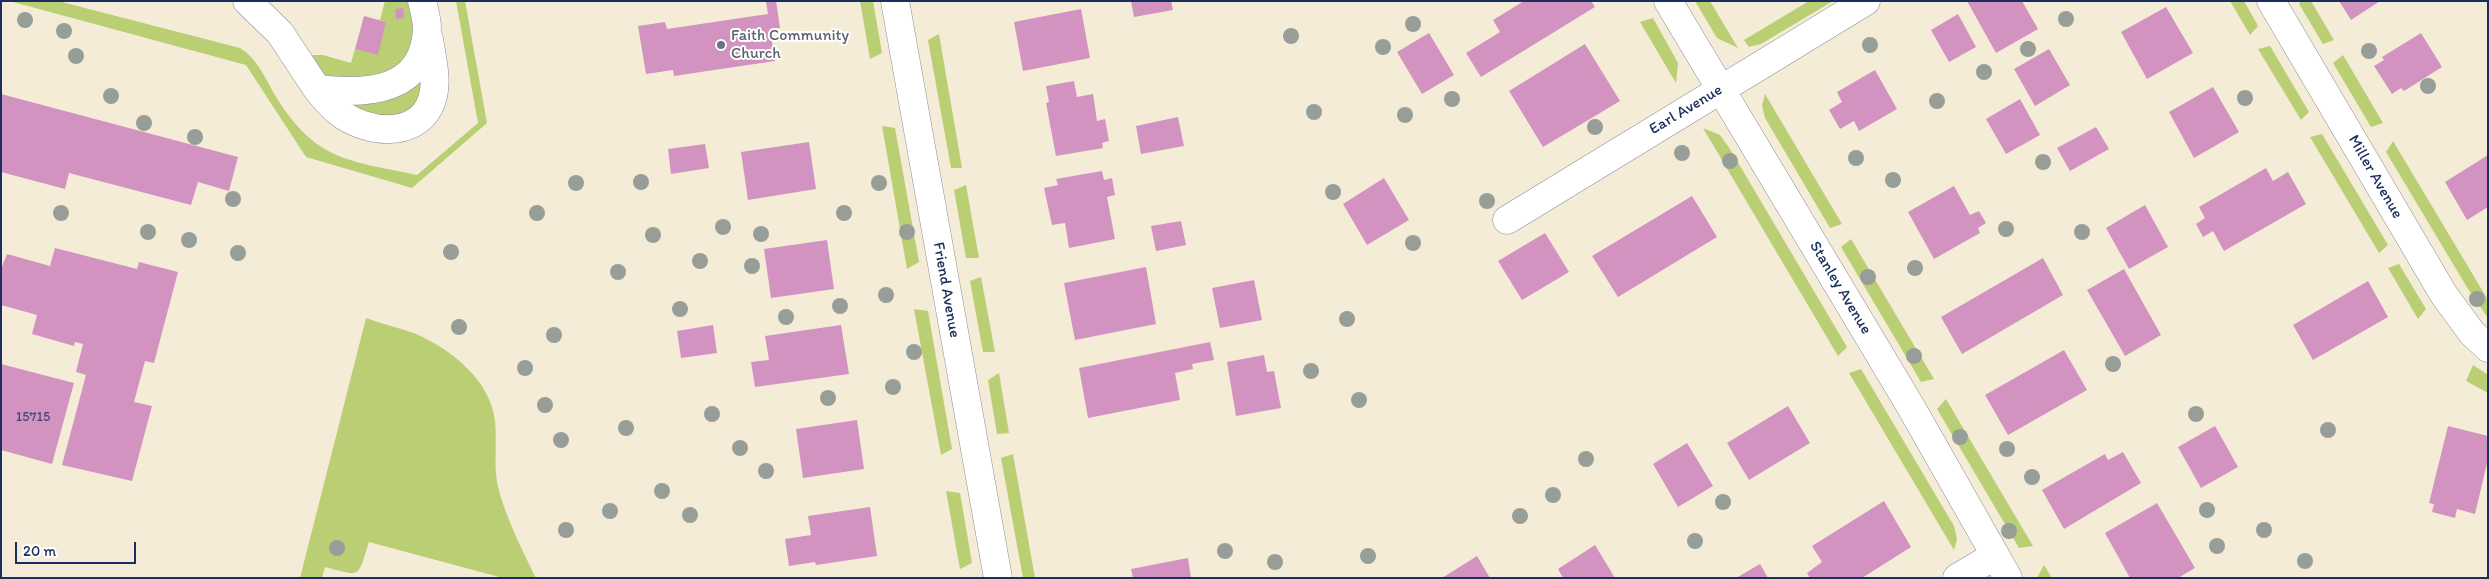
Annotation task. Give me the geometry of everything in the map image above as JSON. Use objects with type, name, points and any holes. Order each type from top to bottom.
[{"type":"street","points":[[247,1],[280,33],[317,89],[337,111],[359,123],[387,130],[411,124],[428,107],[433,92],[434,78],[425,14]]},
{"type":"street","name":"Friend Avenue","points":[[895,1],[998,578]]},
{"type":"street","name":"Stanley Avenue","points":[[1668,1],[1911,407],[2001,567]]},
{"type":"street","name":"Earl Avenue","points":[[1507,220],[1866,1]]},
{"type":"street","name":"Miller Avenue","points":[[2271,1],[2444,295],[2472,333],[2488,348]]},
{"type":"street","points":[[317,89],[355,91],[399,82],[417,65],[425,45],[425,14]]},
{"type":"street","points":[[1957,578],[2001,567]]},
{"type":"green space","points":[[58,1],[240,48],[252,58],[291,118],[320,146],[336,155],[353,161],[417,175],[478,123],[456,1],[465,1],[487,123],[412,188],[306,157],[246,65],[13,2]]},
{"type":"green space","points":[[385,1],[410,1],[415,42],[395,71],[346,79],[327,76],[321,72],[311,55],[323,55],[351,63],[355,49],[377,54],[386,22],[380,20]]},
{"type":"green space","points":[[860,1],[873,1],[882,53],[870,59]]},
{"type":"green space","points":[[1695,1],[1710,1],[1738,48],[1717,38]]},
{"type":"green space","points":[[1809,1],[1833,1],[1761,44],[1749,47],[1744,40]]},
{"type":"green space","points":[[2230,1],[2244,1],[2258,26],[2250,35]]},
{"type":"green space","points":[[2301,1],[2311,1],[2334,40],[2323,44],[2299,4]]},
{"type":"green space","points":[[1653,18],[1678,63],[1676,83],[1640,22]]},
{"type":"green space","points":[[939,34],[962,168],[951,168],[928,40]]},
{"type":"green space","points":[[2270,46],[2309,112],[2301,120],[2258,49]]},
{"type":"green space","points":[[2343,55],[2383,123],[2371,127],[2333,63]]},
{"type":"green space","points":[[421,82],[420,101],[398,118],[366,115],[349,103],[409,89]]},
{"type":"green space","points":[[1765,94],[1842,224],[1830,228],[1765,118],[1762,106]]},
{"type":"green space","points":[[882,126],[895,128],[919,262],[907,269]]},
{"type":"green space","points":[[1703,128],[1720,135],[1730,149],[1847,347],[1838,356]]},
{"type":"green space","points":[[2322,134],[2388,245],[2379,253],[2310,137]]},
{"type":"green space","points":[[2393,141],[2488,300],[2488,318],[2468,289],[2386,152]]},
{"type":"green space","points":[[966,185],[979,258],[966,258],[954,190]]},
{"type":"green space","points":[[1851,239],[1934,379],[1921,382],[1841,247]]},
{"type":"green space","points":[[2399,264],[2426,309],[2418,319],[2388,268]]},
{"type":"green space","points":[[981,277],[995,352],[983,352],[970,281]]},
{"type":"green space","points":[[914,309],[928,311],[952,449],[941,455]]},
{"type":"green space","points":[[366,318],[416,334],[443,348],[467,368],[486,393],[492,406],[495,421],[496,474],[503,505],[536,578],[503,578],[369,542],[357,572],[352,573],[325,567],[322,578],[300,578]]},
{"type":"green space","points":[[2473,365],[2488,375],[2488,393],[2466,381]]},
{"type":"green space","points":[[1861,369],[1954,526],[1957,539],[1954,550],[1849,373]]},
{"type":"green space","points":[[999,373],[1009,433],[997,434],[988,380]]},
{"type":"green space","points":[[1946,399],[2033,546],[2019,548],[1937,409]]},
{"type":"green space","points":[[1013,454],[1035,578],[1023,578],[1001,458]]},
{"type":"green space","points":[[946,491],[960,493],[972,563],[960,569]]},
{"type":"green space","points":[[2044,565],[2052,578],[2037,578]]},
{"type":"building","name":"Faith Community Church","points":[[776,1],[780,28],[770,29],[775,61],[674,76],[673,70],[646,74],[638,26],[665,22],[667,29],[768,14],[766,2]]},
{"type":"building","points":[[1131,1],[1171,1],[1173,10],[1134,17]]},
{"type":"building","points":[[1524,1],[1591,1],[1595,7],[1481,77],[1466,53],[1500,32],[1493,20]]},
{"type":"building","points":[[1967,1],[2022,1],[2038,29],[1996,53]]},
{"type":"building","points":[[2339,1],[2380,1],[2351,20]]},
{"type":"building","points":[[2166,7],[2193,53],[2147,79],[2121,32]]},
{"type":"building","points":[[403,8],[404,18],[396,19],[395,9]]},
{"type":"building","points":[[1081,9],[1090,58],[1023,71],[1014,22]]},
{"type":"building","points":[[1958,14],[1976,47],[1949,62],[1931,30]]},
{"type":"building","points":[[364,16],[386,22],[378,55],[355,49]]},
{"type":"building","points":[[1429,33],[1454,75],[1422,94],[1397,52]]},
{"type":"building","points":[[2421,33],[2442,67],[2404,91],[2401,88],[2392,94],[2374,66],[2384,60],[2382,57]]},
{"type":"building","points":[[1585,44],[1620,101],[1543,147],[1509,91]]},
{"type":"building","points":[[2049,49],[2070,85],[2035,106],[2014,69]]},
{"type":"building","points":[[1875,70],[1897,109],[1859,131],[1854,121],[1840,129],[1829,110],[1842,102],[1837,92]]},
{"type":"building","points":[[1074,81],[1077,97],[1093,94],[1097,121],[1105,119],[1109,141],[1102,143],[1103,148],[1056,156],[1046,103],[1049,102],[1046,86]]},
{"type":"building","points":[[2213,87],[2239,132],[2194,158],[2169,112]]},
{"type":"building","points":[[1,94],[238,157],[229,191],[198,182],[191,205],[69,173],[65,189],[1,172]]},
{"type":"building","points":[[2020,99],[2040,135],[2006,154],[1986,119]]},
{"type":"building","points":[[1178,117],[1184,146],[1141,154],[1136,126]]},
{"type":"building","points":[[2096,127],[2109,149],[2070,171],[2057,148]]},
{"type":"building","points":[[809,142],[816,189],[748,200],[741,152]]},
{"type":"building","points":[[705,144],[709,168],[671,174],[668,149]]},
{"type":"building","points":[[2488,155],[2488,207],[2467,220],[2445,182]]},
{"type":"building","points":[[2266,168],[2273,181],[2288,172],[2306,204],[2224,251],[2213,231],[2203,237],[2196,224],[2205,218],[2199,207]]},
{"type":"building","points":[[1102,171],[1104,180],[1112,178],[1115,195],[1107,197],[1115,239],[1069,248],[1065,223],[1052,225],[1044,188],[1058,185],[1056,179]]},
{"type":"building","points":[[1384,178],[1409,220],[1367,245],[1343,204]]},
{"type":"building","points":[[1954,186],[1970,215],[1979,211],[1986,223],[1978,228],[1980,233],[1934,259],[1908,212]]},
{"type":"building","points":[[1692,196],[1717,237],[1618,297],[1592,256]]},
{"type":"building","points":[[2145,205],[2168,247],[2129,269],[2106,228]]},
{"type":"building","points":[[1181,221],[1186,245],[1156,251],[1151,226]]},
{"type":"building","points":[[1545,233],[1569,272],[1522,300],[1498,261]]},
{"type":"building","points":[[827,240],[834,289],[771,298],[764,249]]},
{"type":"building","points":[[55,248],[137,269],[139,262],[178,272],[154,363],[145,361],[134,402],[152,406],[132,481],[62,465],[86,375],[76,372],[83,344],[75,342],[74,346],[32,334],[37,315],[1,305],[1,269],[7,254],[50,266]]},
{"type":"building","points":[[2043,258],[2063,295],[1962,354],[1941,317]]},
{"type":"building","points":[[1146,267],[1156,324],[1075,340],[1064,283]]},
{"type":"building","points":[[2124,269],[2161,335],[2125,356],[2087,290]]},
{"type":"building","points":[[1254,280],[1262,320],[1220,328],[1212,288]]},
{"type":"building","points":[[2368,281],[2388,317],[2313,360],[2293,325]]},
{"type":"building","points":[[713,325],[717,353],[681,358],[677,331]]},
{"type":"building","points":[[841,325],[849,374],[755,387],[751,362],[769,360],[765,336]]},
{"type":"building","points":[[1210,342],[1214,360],[1192,364],[1193,369],[1175,373],[1180,400],[1088,418],[1079,368]]},
{"type":"building","points":[[2064,350],[2087,390],[2008,435],[1985,395]]},
{"type":"building","points":[[1264,355],[1267,372],[1274,371],[1281,408],[1236,416],[1227,362]]},
{"type":"building","points":[[1,364],[74,383],[52,464],[1,450]]},
{"type":"building","points":[[1788,406],[1810,443],[1749,480],[1727,443]]},
{"type":"building","points":[[857,420],[864,469],[803,478],[796,429]]},
{"type":"building","points":[[2215,426],[2238,467],[2201,488],[2178,447]]},
{"type":"building","points":[[2448,426],[2488,436],[2488,459],[2475,514],[2457,509],[2455,518],[2432,512],[2434,504],[2429,503]]},
{"type":"building","points":[[1687,443],[1713,486],[1678,507],[1653,464]]},
{"type":"building","points":[[2123,452],[2141,483],[2064,529],[2042,490],[2105,454],[2108,460]]},
{"type":"building","points":[[1884,501],[1911,547],[1862,578],[1810,578],[1807,573],[1822,562],[1812,546]]},
{"type":"building","points":[[2157,503],[2195,568],[2178,578],[2130,578],[2105,533]]},
{"type":"building","points":[[870,507],[877,556],[816,565],[815,562],[789,566],[785,539],[811,535],[808,516]]},
{"type":"building","points":[[1595,545],[1615,578],[1563,578],[1558,569]]},
{"type":"building","points":[[1477,556],[1490,578],[1442,578]]},
{"type":"building","points":[[1188,558],[1191,578],[1133,578],[1131,569]]},
{"type":"building","points":[[1760,564],[1768,578],[1736,578]]},
{"type":"place","name":"Faith Community Church","points":[[721,45]]}]
